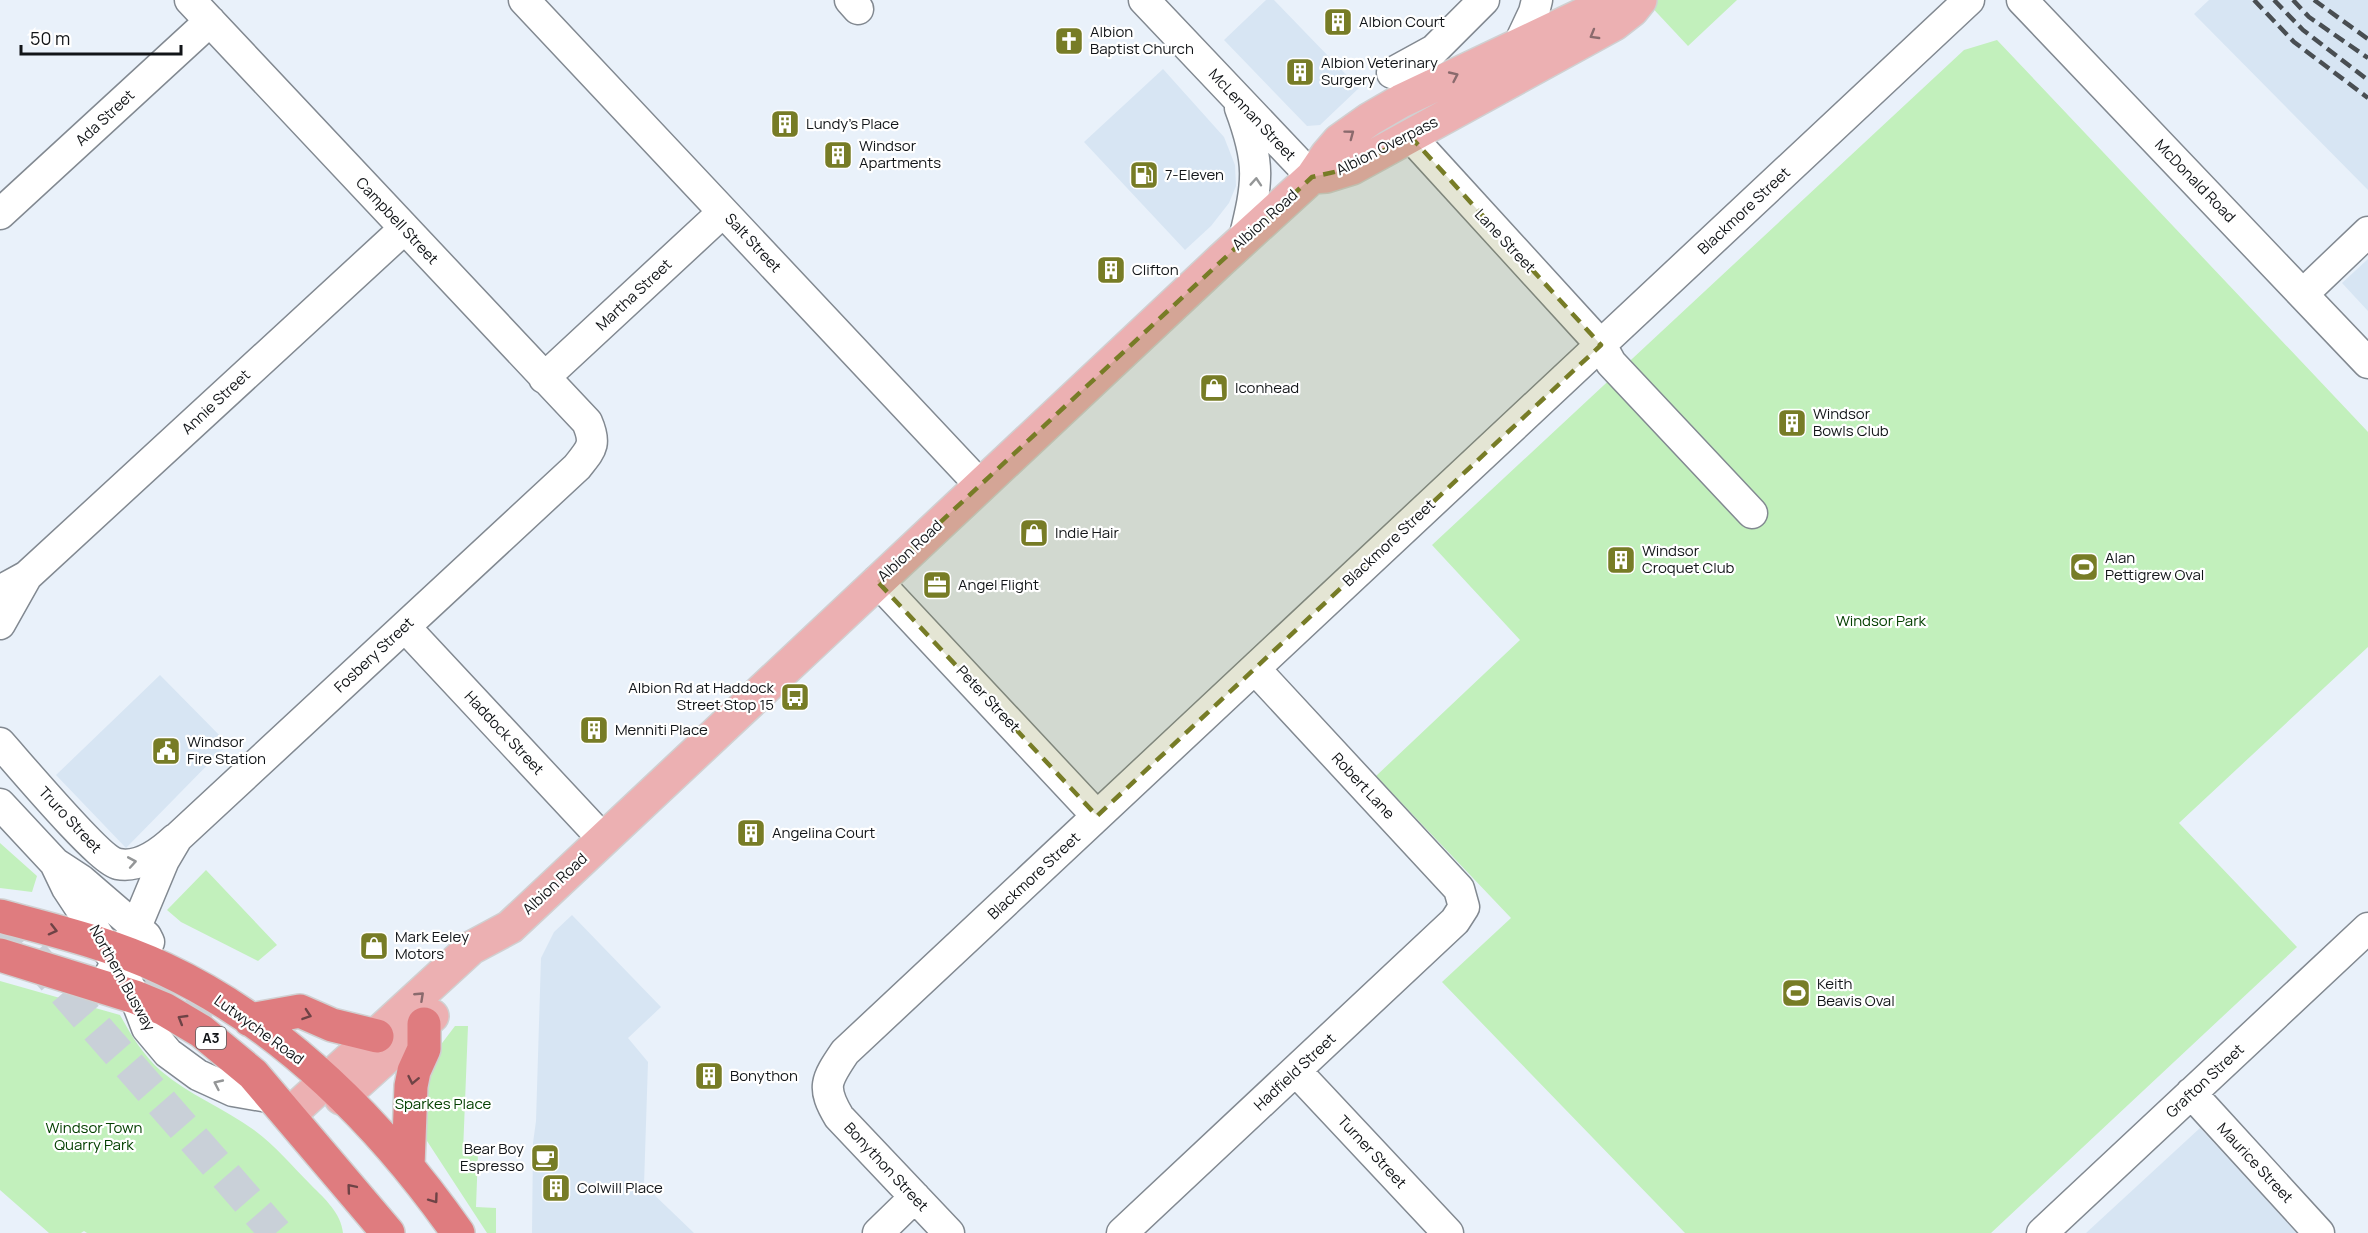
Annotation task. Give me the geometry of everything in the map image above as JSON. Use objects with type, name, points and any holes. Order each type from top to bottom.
[{"type":"highway","name":"Lutwyche Road","points":[[0,916],[163,968],[211,994],[250,1020],[334,1089],[408,1166],[458,1233]]},
{"type":"highway","name":"Lutwyche Road","points":[[0,955],[117,955]]},
{"type":"highway","name":"Lutwyche Road","points":[[117,955],[135,997],[165,1009],[201,1031],[253,1074],[388,1233]]},
{"type":"highway","points":[[250,1020],[300,1011],[332,1025],[377,1036]]},
{"type":"highway","points":[[408,1166],[411,1086],[414,1071],[424,1049],[424,1024]]},
{"type":"main road","name":"Albion Overpass","points":[[1312,177],[1326,177],[1352,168],[1614,24],[1632,10],[1640,0]]},
{"type":"main road","name":"Albion Overpass","points":[[1312,177],[1339,141],[1370,119],[1401,101],[1518,46],[1598,3]]},
{"type":"main road","name":"Albion Road","points":[[334,1089],[377,1036],[471,948],[510,927],[877,581],[1312,177]]},
{"type":"main road","name":"Albion Road","points":[[289,1115],[334,1089],[424,1024],[489,962],[510,927]]},
{"type":"street","name":"Salt Street","points":[[524,0],[981,486]]},
{"type":"street","name":"McLennan Street","points":[[1144,0],[1312,177]]},
{"type":"street","points":[[1392,73],[1434,50],[1484,0]]},
{"type":"street","points":[[1518,46],[1534,12],[1537,0]]},
{"type":"street","name":"Blackmore Street","points":[[827,1097],[830,1075],[845,1053],[1969,0]]},
{"type":"street","name":"McDonald Road","points":[[2033,4],[2368,363]]},
{"type":"street","name":"Ada Street","points":[[0,214],[200,11]]},
{"type":"street","name":"Campbell Street","points":[[200,11],[587,422],[593,435],[592,448]]},
{"type":"street","points":[[1238,101],[1251,140],[1257,173],[1254,198],[1244,239]]},
{"type":"street","name":"Lane Street","points":[[1410,136],[1601,345],[1611,363],[1752,513]]},
{"type":"street","name":"Martha Street","points":[[544,378],[723,212]]},
{"type":"street","name":"Annie Street","points":[[0,591],[27,576],[404,229]]},
{"type":"street","points":[[2303,294],[2368,232]]},
{"type":"street","name":"Fosbery Street","points":[[117,955],[170,848],[182,833],[577,467],[592,448]]},
{"type":"street","name":"Annie Street","points":[[0,624],[27,576]]},
{"type":"street","name":"Peter Street","points":[[877,581],[1098,816]]},
{"type":"street","name":"Haddock Street","points":[[405,627],[603,839]]},
{"type":"street","name":"Robert Lane","points":[[1255,669],[1460,889],[1464,907]]},
{"type":"street","name":"Truro Street","points":[[0,743],[91,844],[113,862],[132,864],[149,858],[182,833]]},
{"type":"street","name":"Northern Busway","points":[[0,804],[55,863],[67,888],[117,955]]},
{"type":"street","name":"Hadfield Street","points":[[1122,1233],[1455,921],[1464,907]]},
{"type":"street","name":"Grafton Street","points":[[2042,1233],[2368,928]]},
{"type":"street","name":"Turner Street","points":[[1296,1071],[1448,1233]]},
{"type":"street","name":"Maurice Street","points":[[2191,1093],[2319,1233]]},
{"type":"street","name":"Bonython Street","points":[[827,1097],[839,1117],[949,1233]]},
{"type":"street","points":[[878,1233],[915,1197]]},
{"type":"highlighted area","points":[[1410,136],[1601,345],[1097,816],[877,581],[1312,177],[1352,168]]},
{"type":"shaded area","points":[[1266,0],[1274,0],[1359,88],[1320,125],[1307,126],[1224,40]]},
{"type":"shaded area","points":[[2209,0],[2368,0],[2368,190],[2194,14]]},
{"type":"shaded area","points":[[1163,69],[1224,137],[1235,165],[1236,186],[1229,203],[1211,226],[1185,250],[1084,142]]},
{"type":"shaded area","points":[[2368,259],[2368,311],[2342,283]]},
{"type":"shaded area","points":[[160,675],[228,744],[126,848],[56,775]]},
{"type":"shaded area","points":[[572,915],[661,1007],[628,1038],[648,1062],[644,1185],[694,1233],[532,1233],[533,1143],[536,1121],[541,958],[554,932]]},
{"type":"shaded area","points":[[2200,1128],[2297,1233],[2086,1233]]},
{"type":"green space","points":[[1645,0],[1737,0],[1688,46]]},
{"type":"green space","name":"Windsor Park","points":[[1997,40],[2368,432],[2368,647],[2179,823],[2297,947],[1991,1233],[1685,1233],[1442,982],[1511,918],[1376,776],[1520,640],[1432,545],[1964,50]]},
{"type":"green space","points":[[0,843],[37,876],[32,892],[0,888]]},
{"type":"green space","points":[[206,870],[277,945],[258,961],[181,922],[167,910]]},
{"type":"green space","name":"Windsor Town Quarry Park","points":[[0,981],[120,1015],[138,1044],[161,1071],[183,1087],[243,1122],[277,1149],[332,1207],[342,1226],[343,1233],[87,1233],[84,1231],[81,1233],[49,1233],[0,1190]]},
{"type":"green space","name":"Sparkes Place","points":[[455,1026],[468,1026],[463,1152],[478,1153],[476,1207],[496,1208],[496,1233],[487,1233],[427,1141],[421,1122],[420,1110],[433,1055]]},
{"type":"tunnel","points":[[84,894],[200,1027]]},
{"type":"tunnel","points":[[0,918],[276,1233]]},
{"type":"railway","points":[[2254,0],[2294,42],[2368,98]]},
{"type":"railway","points":[[2274,0],[2303,30],[2368,80]]},
{"type":"railway","points":[[2293,0],[2309,17],[2368,58]]},
{"type":"railway","points":[[2314,0],[2368,39]]},
{"type":"place","name":"Albion Court","points":[[1338,22]]},
{"type":"place","name":"Albion Baptist Church","points":[[1069,41]]},
{"type":"place","name":"Albion Veterinary Surgery","points":[[1300,72]]},
{"type":"place","name":"Lundy's Place","points":[[785,124]]},
{"type":"place","name":"Windsor Apartments","points":[[838,155]]},
{"type":"place","name":"7-Eleven","points":[[1144,175]]},
{"type":"place","name":"Clifton","points":[[1111,270]]},
{"type":"place","name":"Iconhead","points":[[1214,388]]},
{"type":"place","name":"Windsor Bowls Club","points":[[1792,423]]},
{"type":"place","name":"Indie Hair","points":[[1034,533]]},
{"type":"place","name":"Windsor Croquet Club","points":[[1621,560]]},
{"type":"place","name":"Alan Pettigrew Oval","points":[[2084,567]]},
{"type":"place","name":"Angel Flight","points":[[937,585]]},
{"type":"place","name":"Albion Rd at Haddock Street Stop 15","points":[[795,697]]},
{"type":"place","name":"Menniti Place","points":[[594,730]]},
{"type":"place","name":"Windsor Fire Station","points":[[166,751]]},
{"type":"place","name":"Angelina Court","points":[[751,833]]},
{"type":"place","name":"Mark Eeley Motors","points":[[374,946]]},
{"type":"place","name":"Keith Beavis Oval","points":[[1796,993]]},
{"type":"place","name":"Bonython","points":[[709,1076]]},
{"type":"place","name":"Bear Boy Espresso","points":[[545,1158]]},
{"type":"place","name":"Colwill Place","points":[[556,1188]]}]
